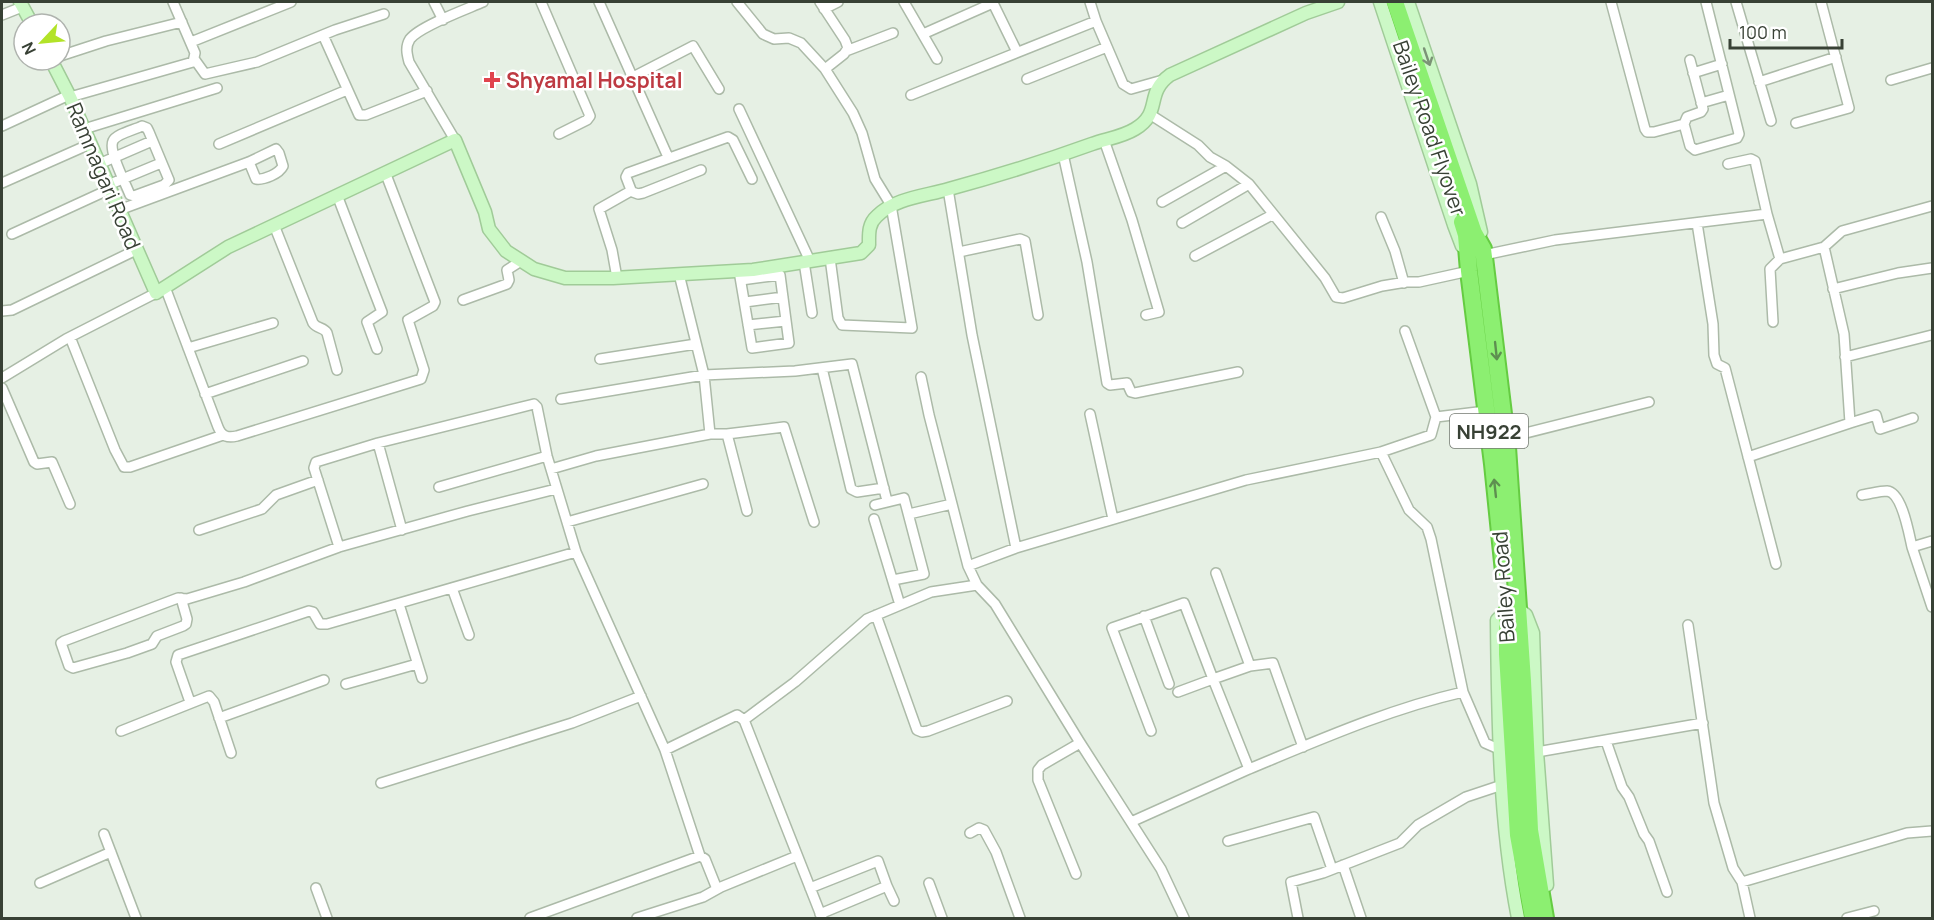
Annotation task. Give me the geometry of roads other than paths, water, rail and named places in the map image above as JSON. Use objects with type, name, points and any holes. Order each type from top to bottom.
[{"type":"highway","name":"Bailey Road Flyover","points":[[1387,2],[1412,63]]},
{"type":"highway","name":"Bailey Road Flyover","points":[[1395,2],[1466,235],[1476,257]]},
{"type":"highway","name":"Bailey Road","points":[[1476,257],[1486,411],[1512,608],[1507,654],[1518,835],[1533,918]]},
{"type":"highway","name":"NH922","points":[[1476,257],[1506,438],[1512,608],[1523,681],[1530,830],[1545,918]]},
{"type":"street","points":[[173,2],[191,42],[195,60],[207,74],[257,62],[323,35],[384,14]]},
{"type":"street","points":[[191,42],[291,2]]},
{"type":"street","points":[[434,2],[443,20]]},
{"type":"street","points":[[483,2],[419,31],[410,40],[406,51],[409,62],[455,140],[485,212],[489,229],[506,251],[534,269],[565,278],[617,278],[679,274],[780,275],[789,343],[752,348],[740,275]]},
{"type":"street","points":[[540,2],[590,114],[587,120],[560,134]]},
{"type":"street","points":[[599,2],[668,157]]},
{"type":"street","points":[[737,2],[763,34],[774,39],[796,40],[809,51],[825,69],[857,121],[876,179],[891,205],[912,328],[842,325],[838,318],[830,258]]},
{"type":"street","points":[[838,2],[822,5],[845,39],[848,48],[846,51]]},
{"type":"street","points":[[904,2],[937,59]]},
{"type":"street","points":[[923,34],[993,2],[1017,52]]},
{"type":"street","points":[[1090,2],[1096,21],[1126,87],[1142,87],[1163,80],[1306,13],[1338,2]]},
{"type":"street","points":[[1380,2],[1454,225],[1476,257]]},
{"type":"street","points":[[1408,2],[1470,184],[1476,257]]},
{"type":"street","points":[[1611,2],[1645,129],[1647,132],[1654,132],[1684,124]]},
{"type":"street","points":[[1690,60],[1703,109],[1687,117],[1684,124],[1690,146],[1694,150],[1737,138],[1739,134],[1706,2]]},
{"type":"street","points":[[1736,2],[1771,121]]},
{"type":"street","points":[[1796,123],[1849,108],[1821,2]]},
{"type":"street","points":[[2,15],[21,4]]},
{"type":"street","points":[[910,95],[1096,21]]},
{"type":"street","points":[[72,52],[182,22]]},
{"type":"street","points":[[825,69],[846,51],[893,33]]},
{"type":"street","points":[[323,35],[357,114],[361,116],[427,91]]},
{"type":"street","points":[[633,77],[693,46],[719,89]]},
{"type":"street","points":[[1027,79],[1107,46]]},
{"type":"street","points":[[1759,82],[1836,57]]},
{"type":"street","points":[[2,126],[70,96],[188,64],[195,60]]},
{"type":"street","points":[[1693,73],[1722,64]]},
{"type":"street","points":[[1891,80],[1932,68]]},
{"type":"street","name":"Ramnagari Road","points":[[57,72],[70,96],[136,250],[160,290]]},
{"type":"street","points":[[740,275],[865,251],[869,245],[871,223],[891,205],[1015,171],[1127,134],[1144,123],[1151,115],[1156,90],[1163,80]]},
{"type":"street","points":[[84,129],[217,88]]},
{"type":"street","points":[[219,144],[347,90]]},
{"type":"street","points":[[1701,103],[1729,95]]},
{"type":"street","points":[[739,109],[807,261],[812,313]]},
{"type":"street","points":[[1151,115],[1198,145],[1210,158],[1226,166],[1249,184],[1325,278],[1336,297],[1341,299],[1382,286],[1419,282],[1476,257],[1555,240],[1767,214]]},
{"type":"street","points":[[142,126],[147,128],[169,180],[164,185],[139,195],[130,195],[114,157],[113,141],[142,126]]},
{"type":"street","points":[[630,191],[627,173],[729,137],[752,179]]},
{"type":"street","points":[[2,378],[70,337],[160,290],[228,247],[455,140]]},
{"type":"street","points":[[1104,140],[1132,220],[1159,312],[1146,315]]},
{"type":"street","points":[[99,164],[153,141]]},
{"type":"street","points":[[2,183],[90,144]]},
{"type":"street","points":[[1063,154],[1087,262],[1107,383],[1110,385],[1127,383],[1131,392],[1135,393],[1238,372]]},
{"type":"street","points":[[1728,164],[1751,159],[1755,161],[1780,259]]},
{"type":"street","points":[[120,210],[249,162]]},
{"type":"street","points":[[12,234],[123,178],[161,163]]},
{"type":"street","points":[[1162,202],[1226,166]]},
{"type":"street","points":[[630,191],[638,194],[644,193],[701,170]]},
{"type":"street","points":[[70,337],[124,467],[130,467],[223,435],[237,436],[417,381],[423,377],[424,370],[408,320],[433,306],[435,302],[386,172]]},
{"type":"street","points":[[1182,223],[1249,184]]},
{"type":"street","points":[[948,189],[972,335],[1016,548]]},
{"type":"street","points":[[617,278],[612,250],[599,209],[630,191]]},
{"type":"street","points":[[337,195],[382,312],[367,322],[377,349]]},
{"type":"street","points":[[1773,322],[1770,268],[1780,259],[1824,247],[1842,231],[1932,206]]},
{"type":"street","points":[[1195,256],[1272,215]]},
{"type":"street","points":[[1381,217],[1395,251],[1404,282]]},
{"type":"street","points":[[1697,223],[1713,324],[1714,355],[1718,364],[1725,368],[1776,564]]},
{"type":"street","points":[[274,225],[313,323],[327,333],[338,370]]},
{"type":"street","points":[[958,252],[1020,239],[1025,241],[1038,315]]},
{"type":"street","points":[[1824,247],[1844,334],[1850,423]]},
{"type":"street","points":[[2,311],[12,310],[136,250]]},
{"type":"street","points":[[463,300],[506,285],[509,282],[508,269],[521,261]]},
{"type":"street","points":[[1833,289],[1898,273],[1932,268]]},
{"type":"street","points":[[679,274],[704,375],[710,434]]},
{"type":"street","points":[[160,290],[188,348],[223,435]]},
{"type":"street","points":[[745,302],[783,297]]},
{"type":"street","points":[[748,325],[786,321]]},
{"type":"street","points":[[188,348],[273,323]]},
{"type":"street","points":[[968,566],[1016,548],[1246,480],[1381,452],[1431,435],[1436,417],[1405,331]]},
{"type":"street","points":[[1845,357],[1932,335]]},
{"type":"street","points":[[600,358],[696,344]]},
{"type":"street","points":[[205,394],[303,361]]},
{"type":"street","points":[[561,399],[704,375],[852,364],[885,492],[857,492],[851,489],[822,368]]},
{"type":"street","points":[[921,377],[928,415],[968,566],[977,585],[995,604],[1161,869],[1184,918]]},
{"type":"street","points":[[2,388],[34,462],[37,464],[48,461],[53,463],[70,504]]},
{"type":"street","points":[[1506,438],[1648,402]]},
{"type":"street","points":[[339,547],[314,468],[316,462],[378,443],[534,404],[537,407],[547,456],[576,552],[665,750],[700,856],[705,860],[717,889]]},
{"type":"street","points":[[1436,417],[1486,411]]},
{"type":"street","points":[[1090,414],[1113,519]]},
{"type":"street","points":[[1748,457],[1876,415],[1880,429],[1913,417]]},
{"type":"street","points":[[551,469],[596,456],[710,434],[784,427],[814,522]]},
{"type":"street","points":[[727,434],[747,511]]},
{"type":"street","points":[[378,443],[402,530]]},
{"type":"street","points":[[1381,452],[1409,510],[1421,520],[1431,539],[1463,692],[1485,743],[1501,750]]},
{"type":"street","points":[[439,487],[547,456]]},
{"type":"street","points":[[199,530],[262,509],[276,495],[318,480]]},
{"type":"street","points":[[567,522],[703,484]]},
{"type":"street","points":[[181,598],[188,619],[183,626],[157,636],[152,644],[127,653],[73,668],[69,666],[61,643],[64,640],[181,598],[187,599],[244,582],[339,547],[556,489]]},
{"type":"street","points":[[1862,495],[1887,491],[1893,493],[1900,502],[1932,607]]},
{"type":"street","points":[[875,506],[904,498],[924,574],[893,580]]},
{"type":"street","points":[[909,514],[952,504]]},
{"type":"street","points":[[874,519],[900,605]]},
{"type":"street","points":[[1912,547],[1932,541]]},
{"type":"street","points":[[190,702],[176,662],[178,655],[309,611],[313,612],[319,622],[324,625],[576,552]]},
{"type":"street","points":[[1216,573],[1250,666]]},
{"type":"street","points":[[744,720],[795,682],[867,619],[931,592],[977,585]]},
{"type":"street","points":[[452,588],[469,635]]},
{"type":"street","points":[[1151,731],[1112,628],[1184,603],[1249,769]]},
{"type":"street","points":[[399,604],[422,678]]},
{"type":"street","points":[[1518,918],[1510,875],[1502,785],[1497,620],[1512,608],[1526,615],[1533,633],[1537,752],[1546,879],[1553,918]]},
{"type":"street","points":[[876,615],[917,730],[928,731],[1007,701]]},
{"type":"street","points":[[1144,616],[1169,684]]},
{"type":"street","points":[[1688,625],[1714,803],[1733,868],[1742,882],[1750,918]]},
{"type":"street","points":[[1178,692],[1250,666],[1273,663],[1303,747]]},
{"type":"street","points":[[346,684],[417,664]]},
{"type":"street","points":[[219,718],[324,680]]},
{"type":"street","points":[[1131,822],[1249,769],[1373,719],[1428,700],[1463,692]]},
{"type":"street","points":[[381,783],[572,723],[640,696]]},
{"type":"street","points":[[121,731],[190,702],[204,697],[211,698],[231,753]]},
{"type":"street","points":[[665,750],[737,715],[744,720],[821,916],[887,886]]},
{"type":"street","points":[[1537,752],[1703,723]]},
{"type":"street","points":[[1606,741],[1622,787],[1629,796],[1644,834],[1649,840],[1667,891]]},
{"type":"street","points":[[1076,874],[1037,773],[1042,765],[1080,743]]},
{"type":"street","points":[[1298,918],[1292,882],[1400,843],[1418,825],[1466,797],[1502,785]]},
{"type":"street","points":[[1228,842],[1314,818],[1332,869]]},
{"type":"street","points":[[970,833],[979,828],[984,830],[996,852],[1020,918]]},
{"type":"street","points":[[1742,882],[1907,833],[1932,831]]},
{"type":"street","points":[[104,834],[136,918]]},
{"type":"street","points":[[40,883],[111,852]]},
{"type":"street","points":[[530,918],[700,856]]},
{"type":"street","points":[[637,918],[703,897],[797,856]]},
{"type":"street","points":[[810,888],[878,861],[894,901]]},
{"type":"street","points":[[1343,865],[1361,918]]},
{"type":"street","points":[[929,884],[942,918]]},
{"type":"street","points":[[316,888],[327,918]]},
{"type":"street","points":[[1847,918],[1874,911]]},
{"type":"place","name":"Shyamal Hospital","points":[[492,80]]}]
